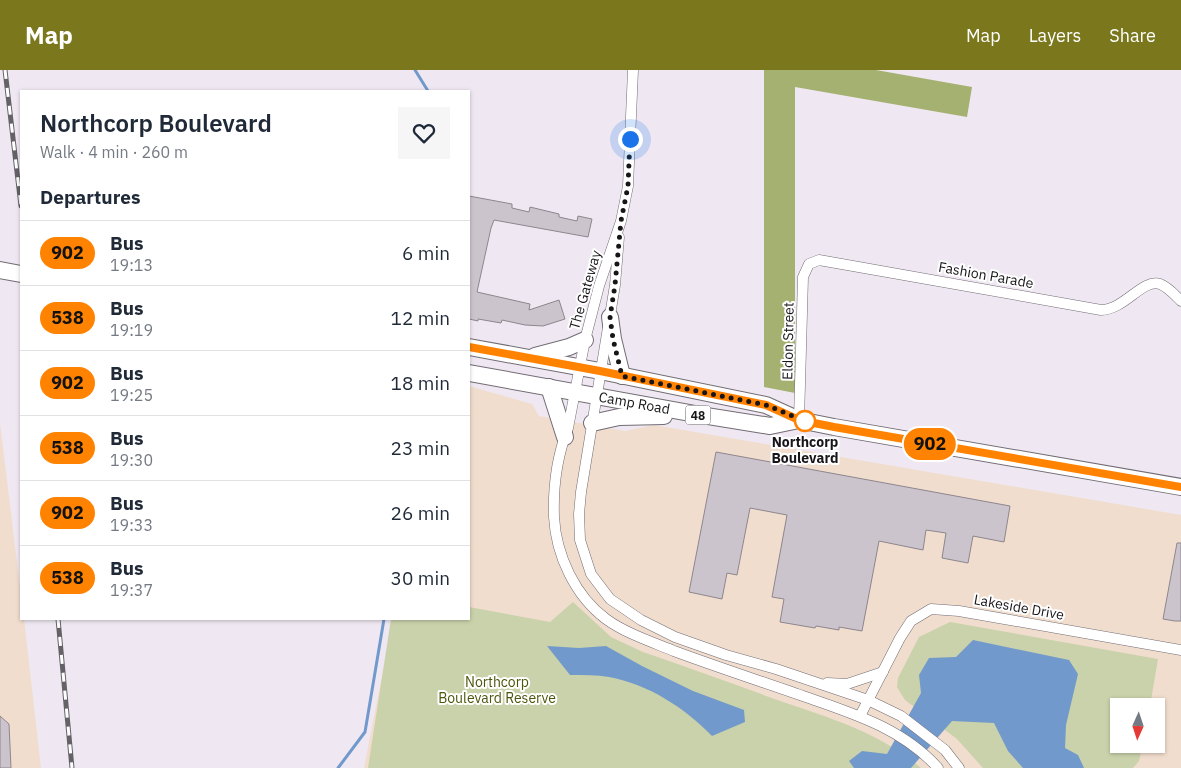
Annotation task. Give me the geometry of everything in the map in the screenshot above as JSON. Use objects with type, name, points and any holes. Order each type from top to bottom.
[{"type":"main road","points":[[0,270],[20,274]]},
{"type":"main road","points":[[610,317],[622,376]]},
{"type":"main road","points":[[531,358],[569,347],[585,340]]},
{"type":"main road","name":"Camp Road","points":[[470,347],[580,367],[766,405],[799,420],[1181,487]]},
{"type":"main road","name":"Camp Road","points":[[470,373],[770,426],[799,420]]},
{"type":"main road","points":[[549,387],[565,437]]},
{"type":"main road","points":[[592,424],[632,416],[701,415]]},
{"type":"street","name":"The Gateway","points":[[600,371],[615,285],[621,221],[628,186],[633,70]]},
{"type":"street","name":"The Gateway","points":[[580,367],[600,281],[621,221]]},
{"type":"street","name":"Fashion Parade","points":[[808,264],[819,260],[826,260],[1101,310],[1114,308],[1153,283],[1167,288],[1181,301]]},
{"type":"street","name":"Eldon Street","points":[[799,420],[803,277],[808,264]]},
{"type":"street","points":[[580,367],[554,485],[554,505],[556,539],[567,571],[591,604],[606,619],[652,642],[860,716],[890,730],[938,768]]},
{"type":"street","points":[[600,371],[581,492],[579,514],[580,540],[591,574],[610,599],[641,620],[675,637],[868,700],[901,716],[945,750],[959,768]]},
{"type":"street","name":"Lakeside Drive","points":[[860,716],[900,638],[911,621],[931,609],[959,611],[1181,650]]},
{"type":"street","points":[[814,683],[847,684],[883,672]]},
{"type":"shaded area","points":[[470,386],[532,404],[539,416],[625,431],[654,425],[1181,515],[1181,768],[364,768],[393,620],[470,620]]},
{"type":"shaded area","points":[[0,423],[20,587],[20,620],[24,620],[41,768],[0,768]]},
{"type":"green space","points":[[764,70],[876,70],[972,87],[967,117],[795,87],[795,393],[764,387]]},
{"type":"green space","name":"Northcorp Boulevard Reserve","points":[[573,602],[611,637],[643,652],[854,728],[889,745],[921,768],[368,768],[391,620],[470,620],[470,607],[550,622]]},
{"type":"green space","points":[[950,622],[1158,659],[1151,698],[1110,698],[1110,753],[1141,753],[1139,761],[1133,768],[983,768],[957,739],[905,700],[897,687],[898,678],[919,637]]},
{"type":"water","points":[[973,640],[1069,660],[1078,674],[1066,725],[1065,748],[1078,755],[1084,768],[1023,768],[1008,751],[994,723],[952,721],[911,768],[854,768],[849,761],[862,751],[887,754],[921,693],[919,675],[929,658],[956,657]]},
{"type":"water","points":[[547,646],[579,648],[606,646],[693,691],[744,710],[745,722],[712,736],[678,707],[652,691],[624,680],[609,677],[570,675]]},
{"type":"building","points":[[470,196],[512,204],[512,208],[529,212],[530,207],[559,214],[559,217],[577,221],[578,216],[592,219],[588,237],[494,220],[477,292],[530,304],[529,310],[559,300],[565,319],[543,326],[525,325],[502,320],[501,323],[478,319],[478,321],[470,319]]},
{"type":"building","points":[[716,452],[1010,506],[1004,542],[973,536],[968,563],[942,558],[946,533],[926,530],[923,550],[879,541],[862,631],[839,627],[839,630],[816,626],[815,628],[780,622],[784,599],[772,597],[787,515],[750,508],[737,575],[727,573],[722,599],[689,592]]},
{"type":"building","points":[[1177,543],[1181,543],[1181,621],[1163,619]]},
{"type":"building","points":[[0,716],[9,724],[11,768],[0,768]]},
{"type":"waterway","points":[[415,70],[427,90]]},
{"type":"waterway","points":[[338,768],[365,732],[384,620]]},
{"type":"railway","points":[[5,70],[20,198]]},
{"type":"railway","points":[[58,620],[72,768]]},
{"type":"bus line","name":"902","points":[[470,347],[600,371],[766,405],[799,420],[834,427],[1181,487]]},
{"type":"place","name":"Northcorp Boulevard","points":[[805,421]]},
{"type":"route","points":[[630,139],[628,186],[621,221],[610,317],[622,376],[766,405],[805,421]]}]
